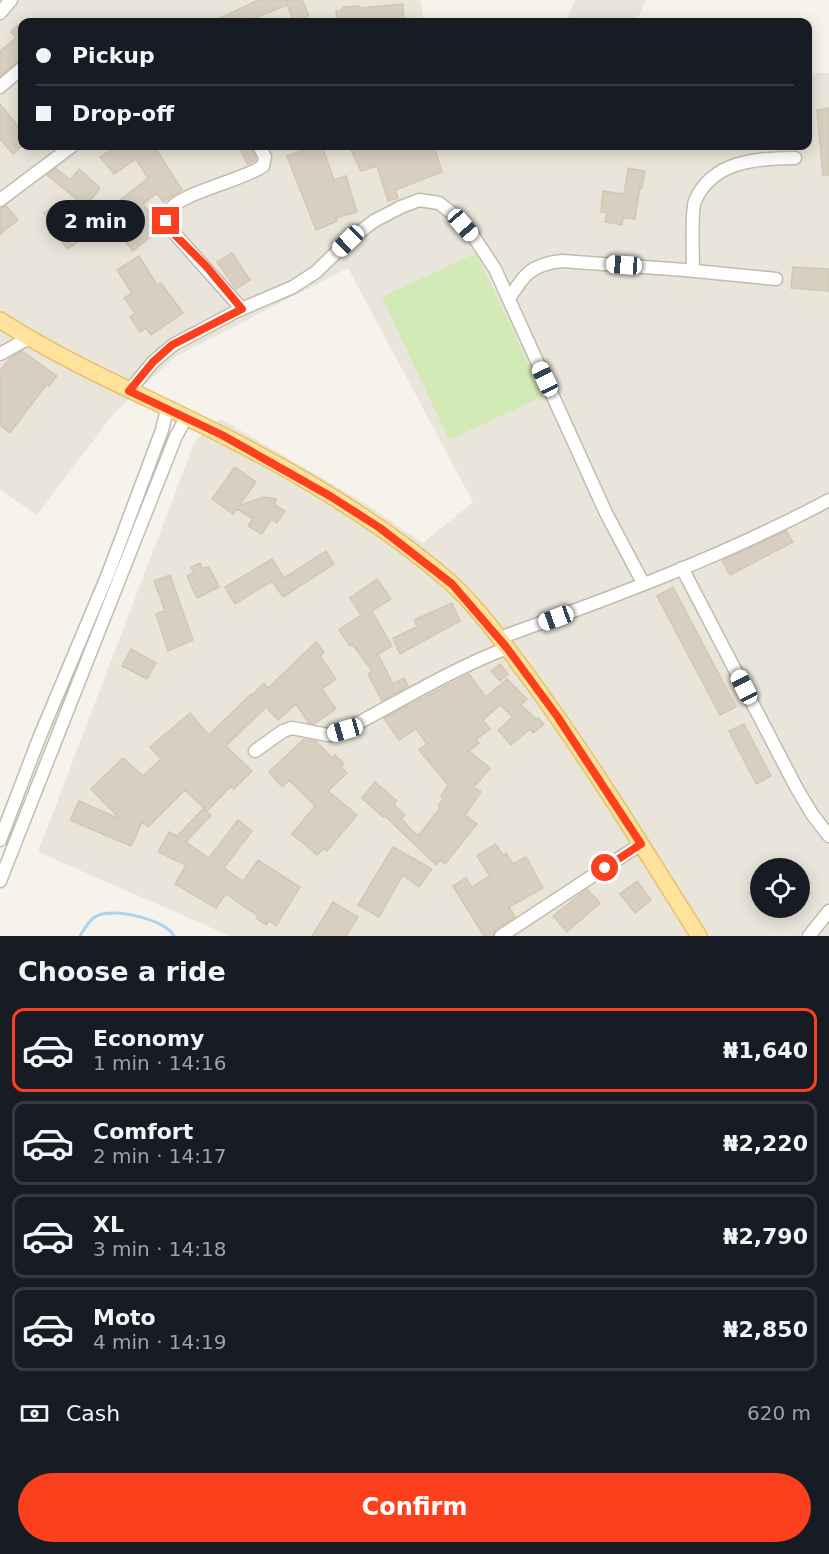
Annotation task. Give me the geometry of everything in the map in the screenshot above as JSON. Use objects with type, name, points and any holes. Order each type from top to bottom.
[{"type":"main road","points":[[0,320],[129,391],[222,435],[330,496],[380,528],[452,584],[503,643],[588,760],[699,936]]},
{"type":"street","points":[[0,13],[11,0]]},
{"type":"street","points":[[0,87],[18,71]]},
{"type":"street","points":[[0,200],[67,150]]},
{"type":"street","points":[[242,309],[206,266],[174,234],[166,221],[168,212],[178,202],[244,177],[263,166],[265,157],[261,150]]},
{"type":"street","points":[[693,270],[694,202],[707,182],[716,173],[737,164],[760,158],[795,158]]},
{"type":"street","points":[[129,391],[153,362],[172,345],[242,309],[294,287],[316,272],[348,241],[374,221],[419,200],[439,203],[452,213],[474,237],[495,269],[606,513],[643,583]]},
{"type":"street","points":[[508,299],[521,278],[543,263],[562,261],[693,270],[776,279]]},
{"type":"street","points":[[0,354],[29,338]]},
{"type":"street","points":[[0,840],[40,736],[108,574],[162,430],[167,409]]},
{"type":"street","points":[[0,881],[176,436],[186,418]]},
{"type":"street","points":[[255,751],[283,731],[292,729],[328,735],[345,730],[503,643],[737,545],[829,500]]},
{"type":"street","points":[[682,568],[796,787],[812,814],[829,836]]},
{"type":"street","points":[[501,936],[641,844]]},
{"type":"street","points":[[808,936],[829,911]]},
{"type":"shaded area","points":[[0,0],[420,0],[423,18],[18,18],[18,150],[812,150],[812,73],[829,73],[829,936],[230,936],[38,852],[195,441],[221,419],[366,504],[423,543],[473,502],[348,268],[175,357],[115,412],[37,515],[0,490]]},
{"type":"shaded area","points":[[575,0],[646,0],[638,18],[568,18]]},
{"type":"green space","points":[[476,253],[544,396],[449,440],[382,297]]},
{"type":"building","points":[[258,0],[302,0],[309,16],[292,18],[287,5],[256,18],[220,18]]},
{"type":"building","points":[[403,4],[404,18],[337,18],[336,11],[341,11],[343,7],[359,6],[359,8]]},
{"type":"building","points":[[18,25],[18,62],[0,76],[0,51],[16,38],[11,32]]},
{"type":"building","points":[[0,104],[18,126],[18,150],[13,154],[0,139]]},
{"type":"building","points":[[829,108],[829,175],[823,175],[817,110]]},
{"type":"building","points":[[111,150],[157,150],[182,190],[163,202],[157,193],[143,204],[161,228],[133,251],[114,227],[109,230],[99,217],[148,178],[136,159],[114,174],[100,157]]},
{"type":"building","points":[[241,150],[252,150],[256,160],[247,164]]},
{"type":"building","points":[[303,150],[323,150],[334,180],[346,176],[357,212],[336,218],[337,221],[316,230],[287,156]]},
{"type":"building","points":[[351,150],[435,150],[442,172],[395,190],[398,198],[388,201],[377,166],[361,171]]},
{"type":"building","points":[[56,168],[70,180],[79,169],[100,188],[84,205],[47,175]]},
{"type":"building","points":[[628,168],[645,171],[635,219],[623,218],[622,225],[605,222],[607,213],[601,212],[603,191],[624,194]]},
{"type":"building","points":[[60,202],[69,216],[79,213],[88,227],[84,230],[88,236],[67,249],[44,213]]},
{"type":"building","points":[[6,206],[18,220],[0,234],[0,209]]},
{"type":"building","points":[[232,253],[250,280],[236,289],[217,262]]},
{"type":"building","points":[[139,256],[155,282],[158,285],[161,283],[183,313],[151,335],[146,328],[140,332],[130,317],[135,313],[124,298],[132,293],[117,270]]},
{"type":"building","points":[[793,267],[829,269],[829,291],[791,288]]},
{"type":"building","points":[[22,351],[57,376],[49,386],[47,384],[10,433],[0,425],[0,371],[10,358]]},
{"type":"building","points":[[235,467],[256,482],[239,506],[263,497],[276,499],[275,505],[285,511],[277,523],[271,519],[262,534],[248,526],[253,519],[237,509],[233,514],[212,499]]},
{"type":"building","points":[[786,531],[793,542],[730,575],[722,560]]},
{"type":"building","points":[[326,551],[334,564],[283,597],[272,581],[235,604],[225,587],[272,559],[284,578]]},
{"type":"building","points":[[200,563],[202,568],[209,567],[219,587],[197,598],[187,576],[194,573],[191,567]]},
{"type":"building","points":[[170,575],[193,640],[168,651],[156,614],[165,611],[154,581]]},
{"type":"building","points":[[377,579],[391,599],[372,611],[392,646],[378,654],[393,684],[404,678],[408,686],[382,701],[368,674],[372,671],[339,630],[361,615],[350,598]]},
{"type":"building","points":[[673,587],[736,707],[720,715],[657,596]]},
{"type":"building","points":[[452,603],[460,621],[400,654],[393,638],[417,627],[414,620]]},
{"type":"building","points":[[316,642],[324,652],[320,656],[336,679],[322,689],[336,709],[314,724],[309,723],[296,704],[278,720],[266,707],[226,746],[252,771],[234,789],[231,786],[207,811],[185,790],[148,827],[142,822],[131,846],[70,820],[79,801],[120,819],[91,789],[123,758],[143,776],[161,759],[150,747],[190,713],[209,735],[251,694],[264,683],[268,688]]},
{"type":"building","points":[[131,649],[156,663],[147,679],[122,666]]},
{"type":"building","points":[[500,664],[508,674],[500,681],[491,671]]},
{"type":"building","points":[[469,674],[486,697],[507,679],[527,699],[521,705],[544,724],[533,733],[530,729],[511,745],[498,730],[513,717],[500,705],[483,720],[490,729],[476,740],[479,743],[469,751],[490,768],[474,787],[481,792],[465,815],[477,824],[445,864],[440,860],[436,865],[385,816],[383,817],[362,798],[375,782],[397,801],[394,805],[405,815],[401,819],[418,836],[440,808],[438,806],[443,798],[441,796],[448,785],[419,750],[427,744],[416,729],[399,740],[384,718]]},
{"type":"building","points":[[744,724],[771,776],[756,784],[729,731]]},
{"type":"building","points":[[304,739],[316,741],[332,758],[335,755],[344,764],[341,767],[347,773],[328,791],[357,815],[327,851],[324,848],[317,855],[292,834],[315,806],[289,780],[282,787],[269,772]]},
{"type":"building","points":[[203,809],[211,815],[186,842],[209,858],[238,820],[252,831],[224,868],[243,881],[258,860],[300,887],[276,926],[269,921],[266,925],[257,919],[258,916],[226,894],[216,908],[175,884],[186,865],[158,852],[169,832],[177,836]]},
{"type":"building","points":[[495,844],[503,855],[506,853],[513,864],[526,857],[543,888],[509,907],[515,917],[496,929],[493,936],[484,936],[453,886],[466,878],[472,887],[490,876],[477,856]]},
{"type":"building","points":[[393,847],[432,869],[419,887],[403,875],[379,917],[358,905]]},
{"type":"building","points":[[637,881],[651,900],[635,913],[620,894]]},
{"type":"building","points":[[587,889],[600,903],[567,932],[553,916]]},
{"type":"building","points":[[333,902],[358,917],[346,936],[312,936]]},
{"type":"waterway","points":[[80,936],[93,918],[107,913],[128,914],[151,920],[169,930],[174,936]]},
{"type":"route","points":[[166,221],[174,234],[206,266],[242,309],[172,345],[153,362],[129,391],[222,435],[330,496],[380,528],[452,584],[507,648],[557,716],[641,844],[605,868]]}]
